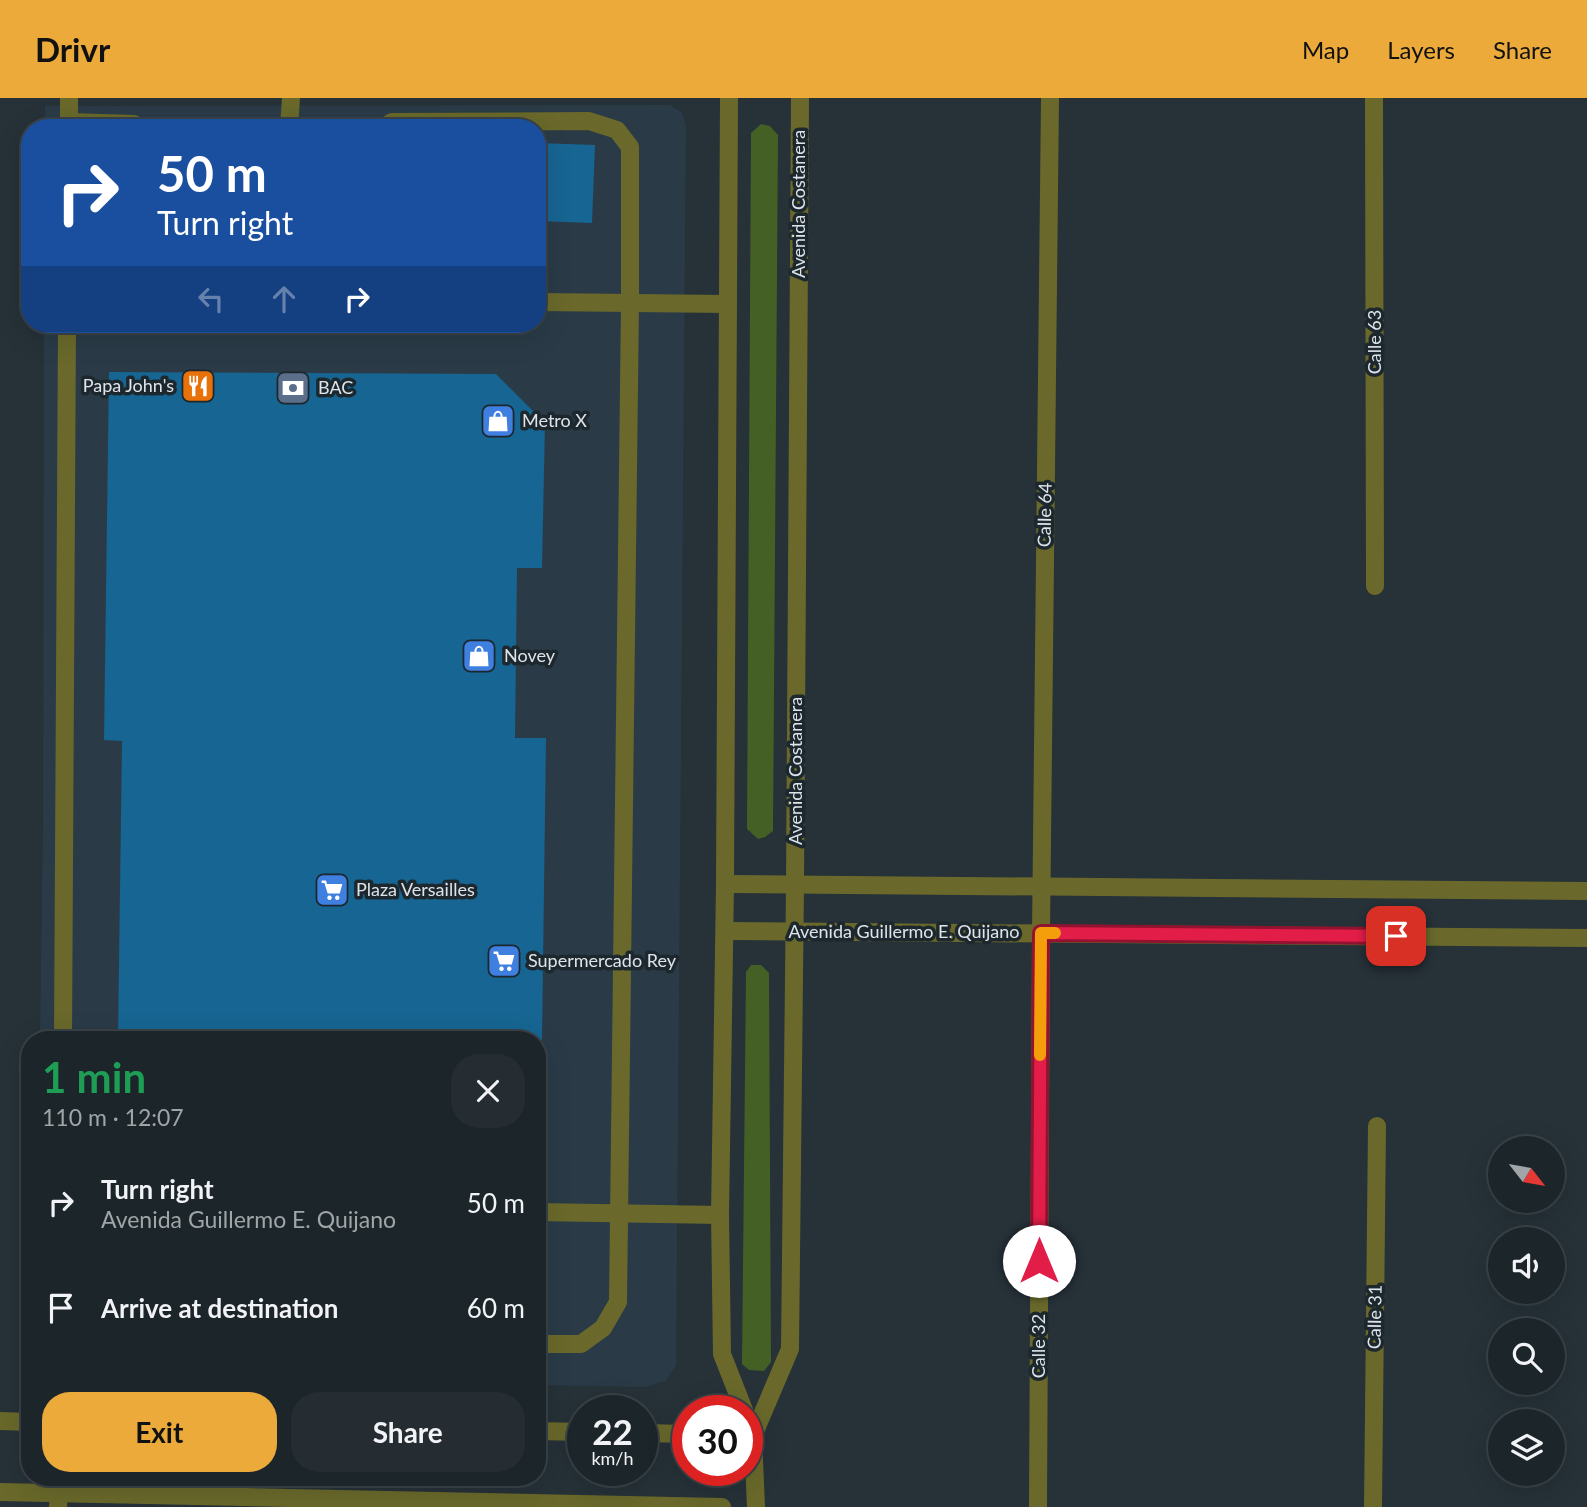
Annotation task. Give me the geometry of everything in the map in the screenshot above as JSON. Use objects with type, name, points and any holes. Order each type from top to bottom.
[{"type":"street","points":[[69,98],[69,119]]},
{"type":"street","points":[[290,119],[291,98]]},
{"type":"street","points":[[729,98],[725,930],[720,1215],[722,1354],[738,1395]]},
{"type":"street","name":"Avenida Costanera","points":[[763,1402],[790,1349],[800,98]]},
{"type":"street","name":"Calle 64","points":[[1041,933],[1050,98]]},
{"type":"street","name":"Calle 63","points":[[1374,98],[1375,586]]},
{"type":"street","points":[[546,121],[589,121],[617,130],[630,147],[631,303],[618,1302],[603,1328],[581,1344],[546,1344]]},
{"type":"street","points":[[546,302],[728,304]]},
{"type":"street","points":[[63,1031],[67,333]]},
{"type":"street","points":[[725,884],[1587,891]]},
{"type":"street","name":"Avenida Guillermo E. Quijano","points":[[725,930],[1587,938]]},
{"type":"street","name":"Calle 32","points":[[1038,1507],[1041,933]]},
{"type":"street","name":"Calle 31","points":[[1373,1507],[1377,1126]]},
{"type":"street","points":[[546,1212],[720,1215]]},
{"type":"street","points":[[0,1422],[21,1422]]},
{"type":"street","points":[[546,1431],[567,1432]]},
{"type":"street","name":"Avenida Costanera","points":[[754,1486],[756,1507]]},
{"type":"street","points":[[0,1492],[59,1492],[172,1501],[722,1507]]},
{"type":"shaded area","points":[[670,105],[682,113],[686,124],[676,1365],[666,1381],[644,1387],[546,1385],[546,1031],[40,1031],[44,333],[546,333],[546,119],[45,119],[45,106]]},
{"type":"green space","points":[[761,124],[770,126],[778,135],[773,831],[758,839],[747,829],[751,133]]},
{"type":"green space","points":[[751,965],[761,965],[769,973],[771,1362],[764,1371],[749,1370],[742,1364],[746,972]]},
{"type":"building","points":[[546,143],[595,145],[592,223],[546,221]]},
{"type":"building","name":"Plaza Versailles","points":[[109,372],[496,374],[545,423],[542,568],[517,568],[515,738],[546,738],[542,1031],[118,1031],[122,741],[104,740]]},
{"type":"slow traffic","points":[[1040,1055],[1041,933],[1055,933]]},
{"type":"place","name":"Papa John's","points":[[198,386]]},
{"type":"place","name":"BAC","points":[[293,388]]},
{"type":"place","name":"Metro X","points":[[498,421]]},
{"type":"place","name":"Novey","points":[[479,656]]},
{"type":"place","name":"Plaza Versailles","points":[[332,890]]},
{"type":"place","name":"Supermercado Rey","points":[[504,961]]},
{"type":"route","points":[[1039,1261],[1041,933],[1396,936]]}]
